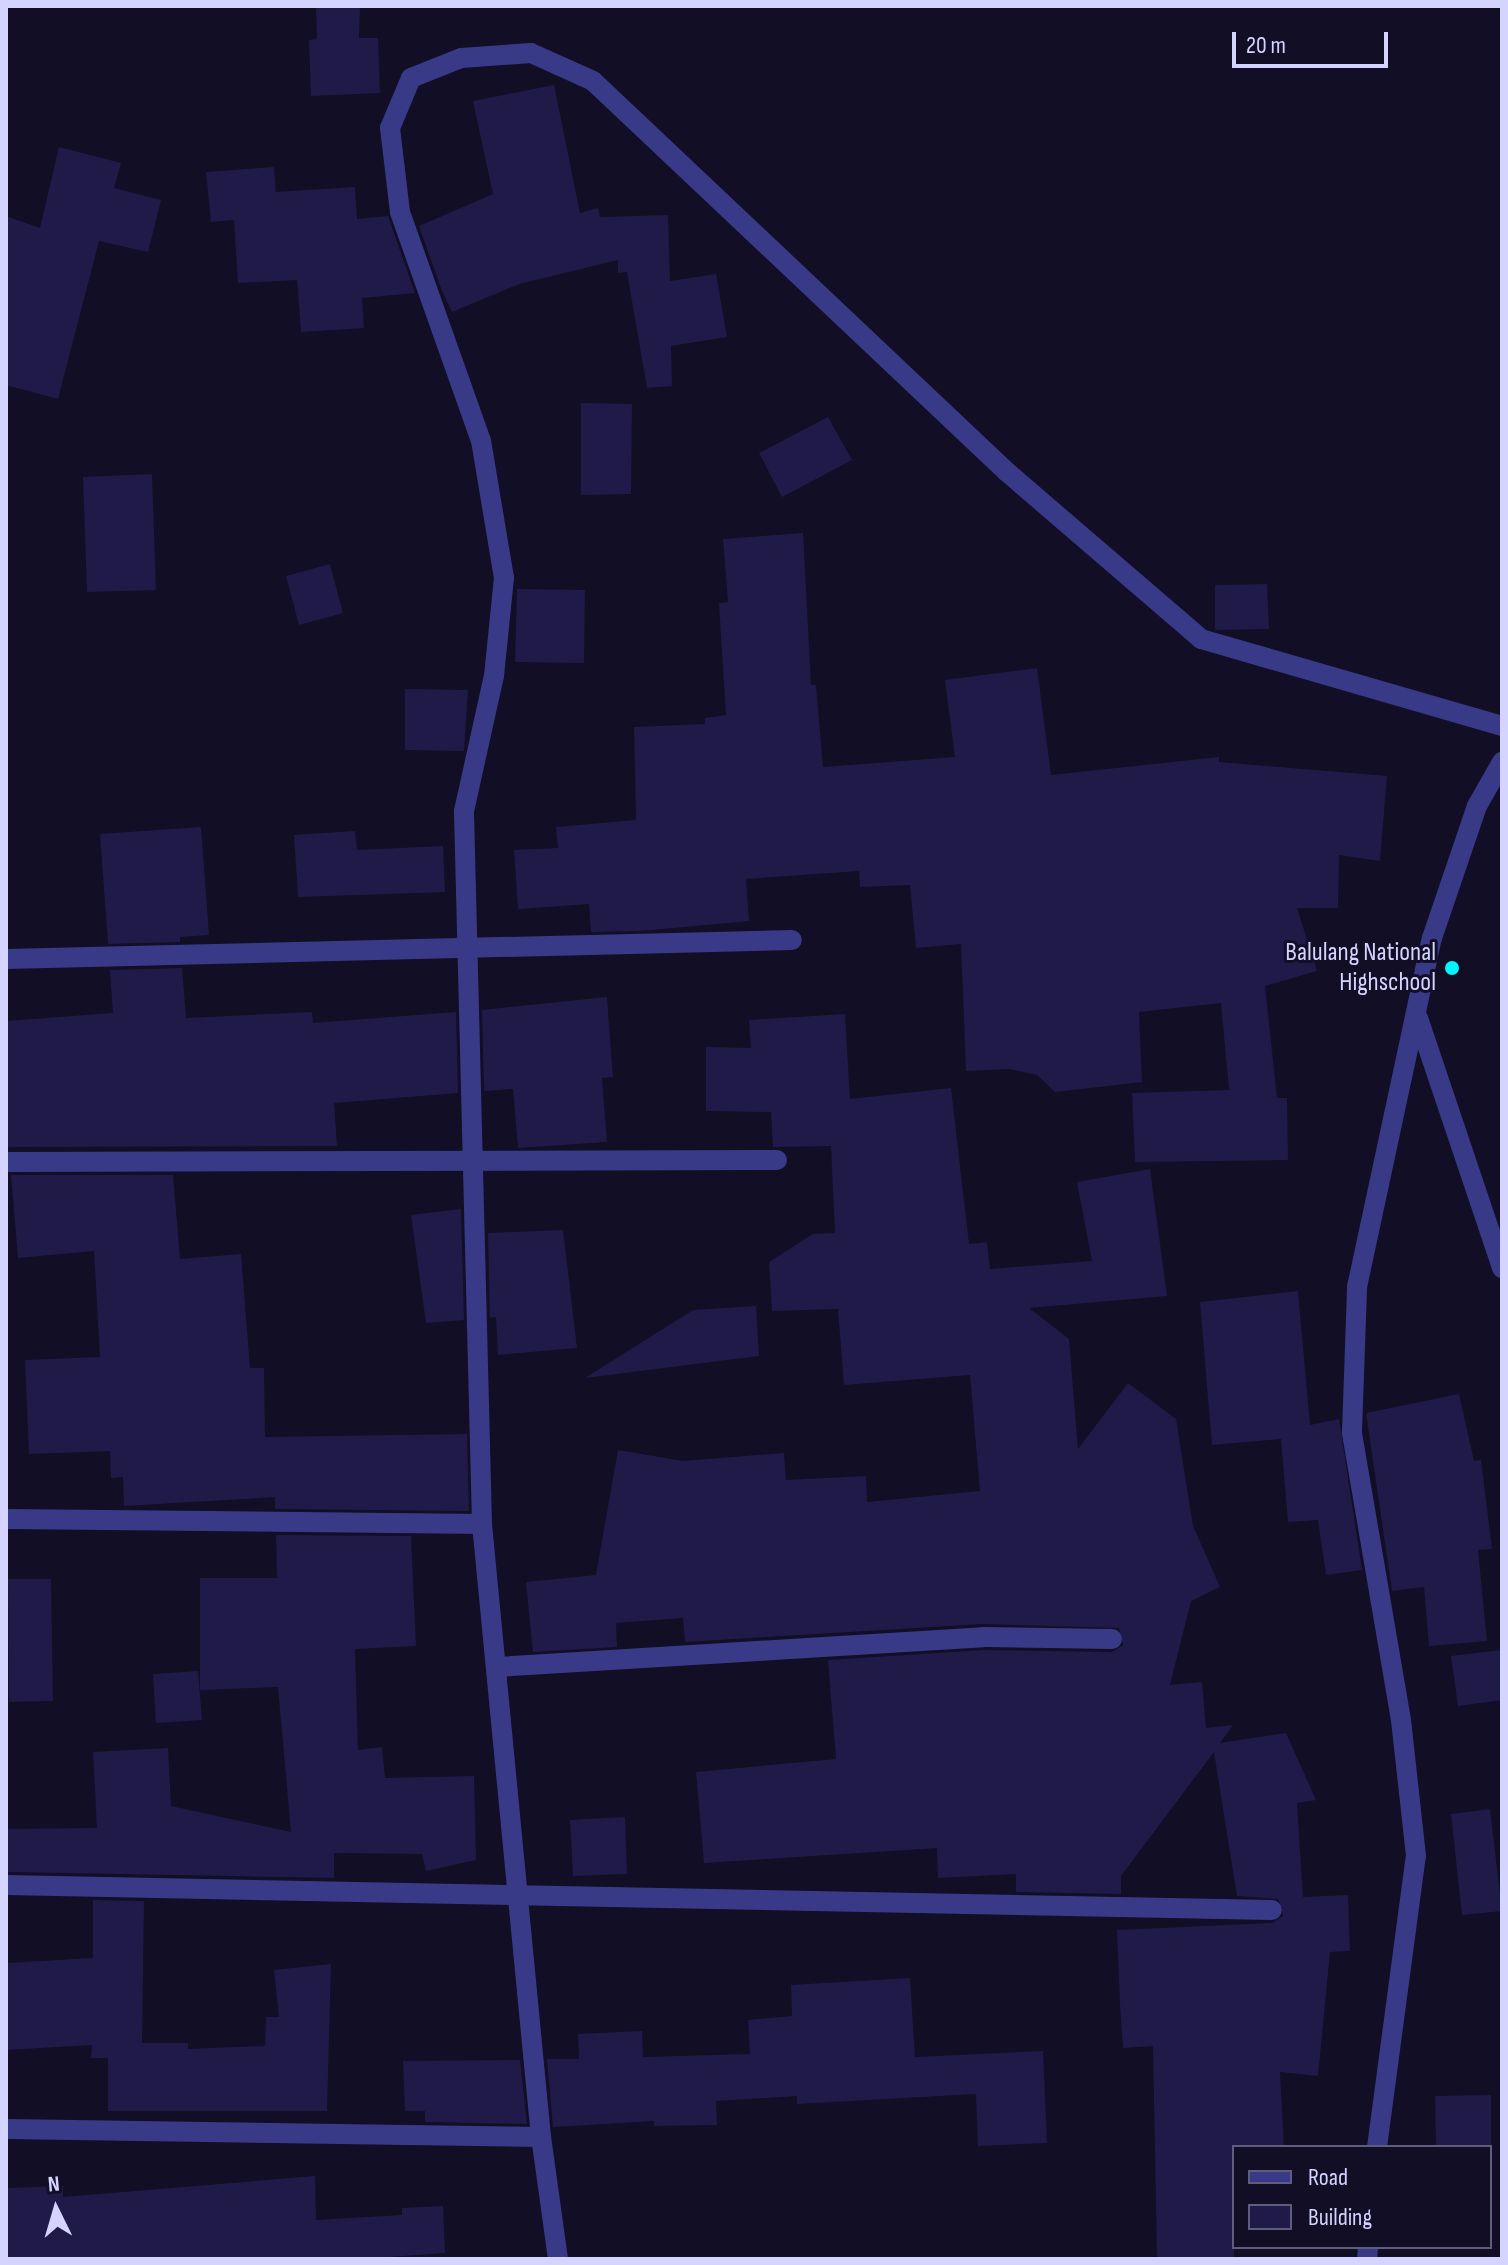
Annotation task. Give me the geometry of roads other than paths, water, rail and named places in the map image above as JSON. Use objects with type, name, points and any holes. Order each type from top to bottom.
[{"type":"street","points":[[558,2259],[541,2137],[482,1524],[464,811],[494,676],[504,578],[481,441],[400,212],[390,128],[411,78],[461,58],[531,53],[593,81],[1007,472],[1201,639],[1502,726]]},
{"type":"street","points":[[1377,2145],[1416,1856],[1401,1720],[1352,1432],[1357,1287],[1448,885],[1477,806],[1502,762]]},
{"type":"street","points":[[6,959],[792,940]]},
{"type":"street","points":[[1418,1018],[1502,1268]]},
{"type":"street","points":[[6,1162],[777,1160]]},
{"type":"street","points":[[6,1519],[482,1524]]},
{"type":"street","points":[[496,1667],[983,1637],[1112,1639]]},
{"type":"street","points":[[6,1885],[518,1898],[1272,1910]]},
{"type":"street","points":[[6,2129],[541,2137]]},
{"type":"place","name":"Balulang National Highschool","points":[[1452,968]]}]
